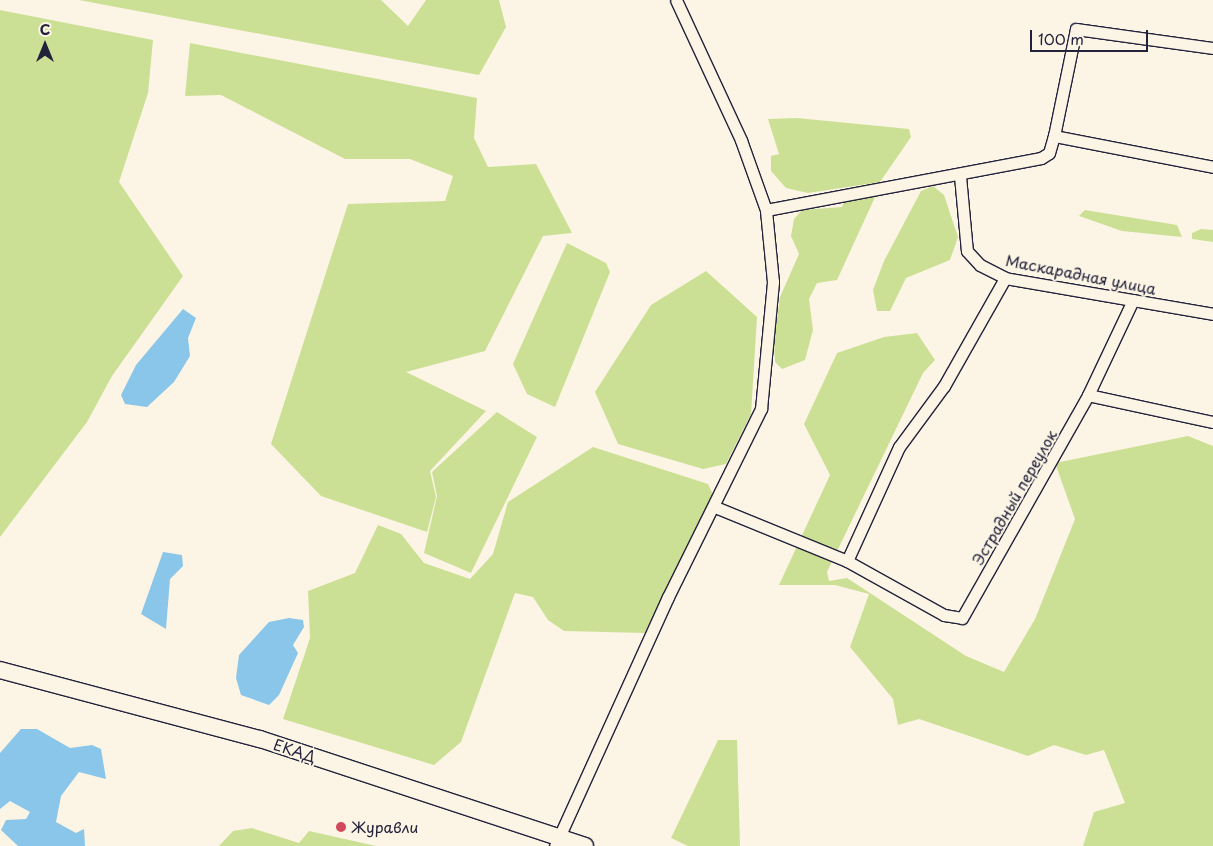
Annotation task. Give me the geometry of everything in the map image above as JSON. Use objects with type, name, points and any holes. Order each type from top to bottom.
[{"type":"highway","name":"ЕКАД","points":[[0,670],[260,739],[557,842],[585,846]]},
{"type":"street","points":[[557,842],[668,597],[716,506],[761,409],[773,282],[766,210],[741,140],[676,0]]},
{"type":"street","points":[[766,210],[960,176],[1034,161],[1048,153],[1054,136],[1076,28],[1213,48]]},
{"type":"street","points":[[1054,136],[1213,167]]},
{"type":"street","name":"Маскарадная улица","points":[[960,176],[971,260],[1005,278],[1213,314]]},
{"type":"street","points":[[716,506],[847,561],[899,447],[944,386],[1005,278]]},
{"type":"street","name":"Эстрадный переулок","points":[[847,561],[944,615],[956,619],[967,613],[1088,396],[1130,314],[1133,300]]},
{"type":"street","points":[[1088,396],[1213,422]]},
{"type":"green space","points":[[79,0],[381,0],[408,26],[426,0],[499,0],[506,27],[479,75]]},
{"type":"green space","points":[[0,10],[153,40],[148,93],[119,182],[183,276],[112,376],[87,422],[0,537]]},
{"type":"green space","points":[[190,43],[477,98],[474,138],[488,167],[536,164],[572,233],[543,236],[485,351],[406,372],[486,411],[430,471],[436,497],[427,532],[321,496],[271,444],[348,204],[445,201],[453,176],[410,159],[345,159],[221,95],[185,96]]},
{"type":"green space","points":[[797,118],[909,129],[911,137],[880,182],[808,193],[786,188],[771,171],[771,156],[779,154],[768,119]]},
{"type":"green space","points":[[933,186],[944,195],[958,237],[950,260],[906,278],[890,311],[877,311],[873,290],[884,261],[921,191]]},
{"type":"green space","points":[[876,195],[837,280],[817,283],[809,299],[813,330],[805,360],[782,369],[775,362],[774,340],[780,297],[799,254],[791,236],[794,219],[802,210],[842,207],[845,198]]},
{"type":"green space","points":[[1085,210],[1177,225],[1182,237],[1122,231],[1079,216]]},
{"type":"green space","points":[[1201,229],[1213,230],[1213,242],[1192,239],[1192,233]]},
{"type":"green space","points":[[567,243],[606,263],[610,272],[555,407],[527,394],[513,364]]},
{"type":"green space","points":[[706,271],[757,317],[751,414],[726,464],[703,469],[618,444],[595,392],[651,305]]},
{"type":"green space","points":[[917,333],[935,360],[923,373],[827,572],[829,581],[847,578],[966,656],[1004,672],[1035,619],[1075,519],[1055,463],[1188,436],[1213,446],[1213,846],[1083,846],[1094,812],[1125,803],[1104,750],[1086,755],[1054,745],[1028,756],[919,719],[898,725],[893,699],[850,647],[869,594],[835,585],[779,585],[830,475],[804,424],[837,353],[884,337]]},
{"type":"green space","points":[[497,412],[537,437],[471,573],[424,553],[437,496],[432,472]]},
{"type":"green space","points":[[593,447],[708,484],[714,497],[645,633],[564,631],[548,620],[533,597],[515,593],[461,742],[434,765],[283,719],[310,638],[308,591],[355,573],[378,525],[401,534],[424,563],[470,579],[493,554],[508,502]]},
{"type":"green space","points":[[718,740],[737,740],[740,846],[688,846],[671,838]]},
{"type":"green space","points":[[252,828],[299,843],[309,831],[376,846],[219,846],[233,831]]},
{"type":"water","points":[[183,309],[196,318],[188,338],[190,356],[174,382],[147,407],[125,404],[121,395],[136,365]]},
{"type":"water","points":[[163,552],[182,555],[183,566],[170,579],[166,629],[141,614]]},
{"type":"water","points":[[289,618],[303,620],[304,627],[293,645],[298,653],[279,695],[269,705],[241,695],[236,678],[239,655],[269,622]]},
{"type":"water","points":[[21,729],[37,729],[70,748],[92,745],[101,749],[106,779],[79,772],[61,796],[56,822],[76,833],[84,829],[85,846],[18,846],[1,830],[6,820],[26,819],[30,812],[10,801],[0,809],[0,753]]},
{"type":"place","name":"Журавли","points":[[341,827]]}]
